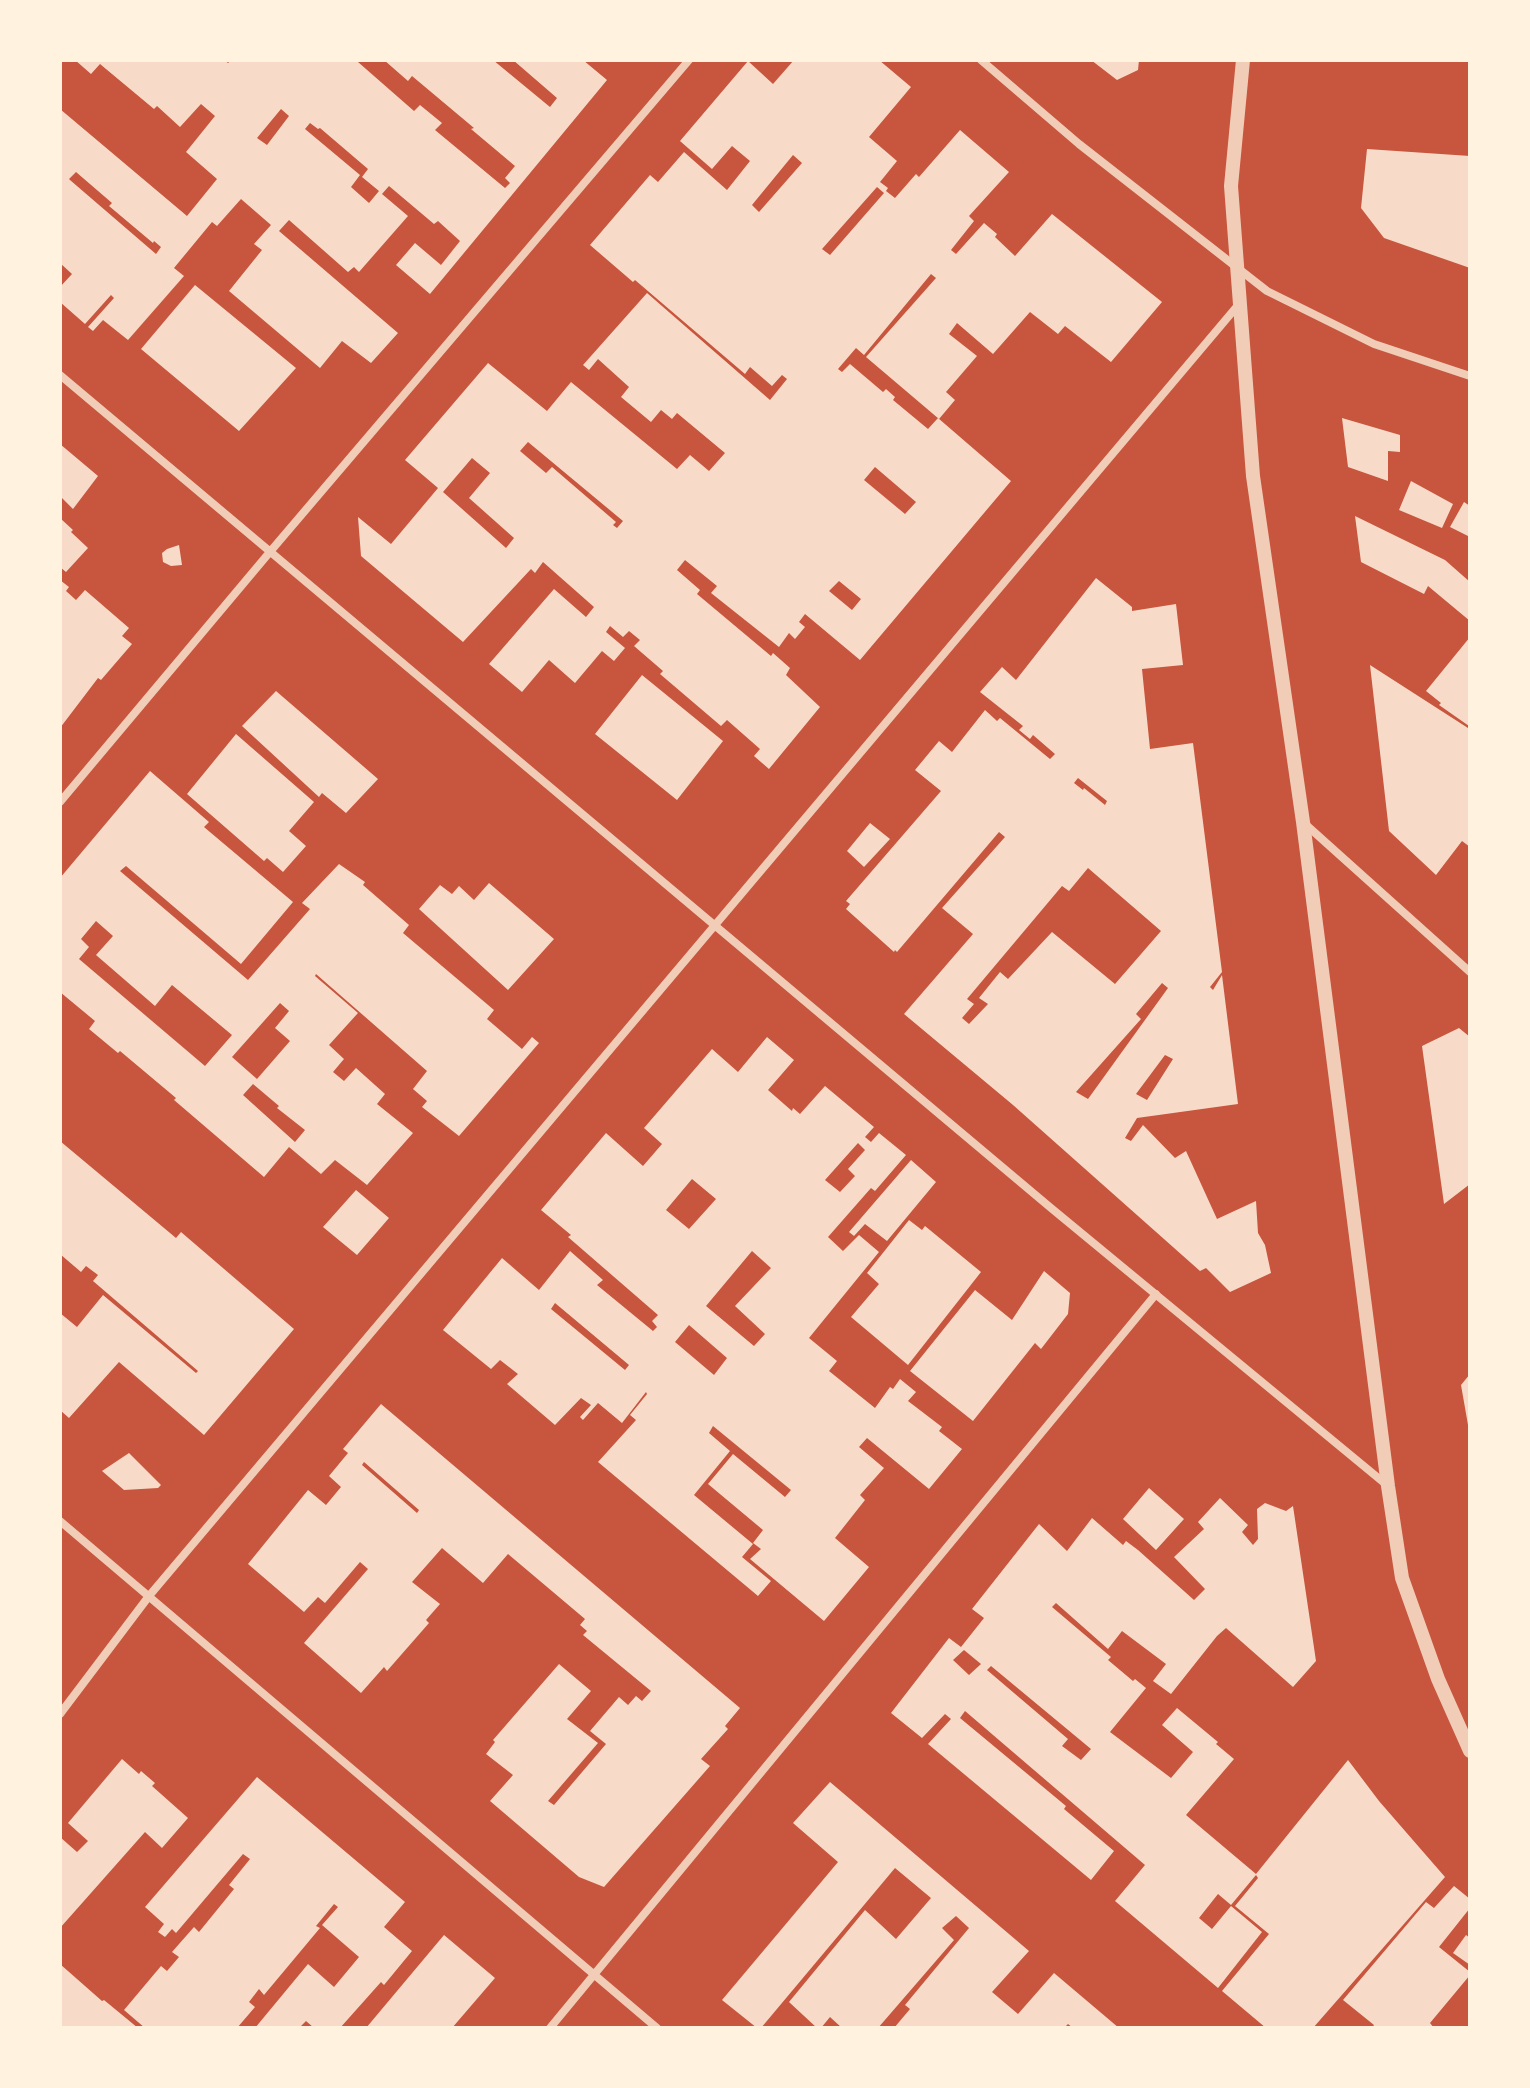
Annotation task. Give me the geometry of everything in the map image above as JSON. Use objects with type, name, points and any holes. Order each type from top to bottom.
[{"type":"street","points":[[60,802],[689,60]]},
{"type":"street","points":[[981,60],[1079,144],[1267,291],[1374,344],[1470,376]]},
{"type":"street","points":[[1243,60],[1231,186],[1253,476],[1303,822],[1388,1486],[1402,1578],[1438,1679],[1470,1751]]},
{"type":"street","points":[[60,1714],[149,1596],[1239,304]]},
{"type":"street","points":[[60,375],[269,553],[1388,1486]]},
{"type":"street","points":[[1303,822],[1470,972]]},
{"type":"street","points":[[550,2028],[1156,1294]]},
{"type":"street","points":[[60,1521],[657,2028]]},
{"type":"building","points":[[75,60],[224,60],[228,63],[231,60],[360,60],[358,62],[414,111],[420,105],[442,123],[435,130],[505,188],[510,183],[505,178],[515,166],[412,76],[408,81],[384,60],[493,60],[550,107],[557,98],[513,60],[583,60],[607,80],[430,294],[396,265],[415,243],[441,265],[460,241],[438,221],[434,224],[389,186],[382,194],[408,216],[359,272],[354,267],[348,272],[289,220],[279,231],[398,333],[371,363],[342,341],[320,368],[229,291],[262,250],[254,244],[271,225],[241,199],[217,226],[212,222],[174,268],[184,276],[128,340],[103,320],[93,331],[88,327],[114,298],[111,295],[85,324],[60,302],[60,287],[72,274],[60,263],[60,109],[187,216],[217,179],[186,152],[215,116],[201,104],[180,127],[100,64],[91,74]],"holes":[[[281,109],[289,116],[267,145],[257,138]],[[310,123],[320,128],[368,169],[362,177],[379,191],[369,203],[351,187],[360,175],[305,129]],[[76,172],[112,203],[109,206],[161,247],[156,254],[69,179]]]},
{"type":"building","points":[[794,60],[879,60],[911,87],[869,137],[897,161],[880,182],[888,188],[886,191],[895,198],[916,174],[919,177],[960,130],[1009,172],[969,216],[974,221],[951,250],[956,254],[984,223],[1015,256],[1052,214],[1162,302],[1111,362],[1065,326],[1058,334],[1030,312],[993,354],[957,323],[949,334],[977,356],[946,392],[955,400],[939,419],[1011,481],[860,660],[805,614],[799,622],[805,627],[795,639],[789,633],[779,647],[711,593],[717,586],[685,560],[677,570],[700,590],[697,594],[771,656],[773,653],[790,668],[786,675],[820,707],[769,769],[754,756],[760,749],[727,720],[721,726],[660,674],[663,671],[634,646],[640,640],[629,631],[623,637],[610,626],[606,632],[625,648],[614,661],[602,651],[575,683],[549,660],[522,692],[489,664],[554,589],[586,617],[594,607],[543,562],[535,573],[531,569],[463,642],[361,556],[358,517],[391,544],[438,488],[405,460],[488,363],[547,411],[571,382],[677,469],[690,455],[709,471],[725,453],[677,413],[672,419],[661,410],[651,422],[621,397],[629,387],[598,359],[589,370],[583,365],[647,293],[770,400],[787,379],[782,375],[772,386],[750,367],[745,374],[590,245],[650,175],[658,182],[684,152],[727,190],[750,161],[732,146],[712,169],[680,141],[748,61],[773,84]],"holes":[[[793,155],[802,163],[759,212],[752,205]],[[877,187],[884,193],[830,255],[822,249]],[[931,274],[936,278],[866,357],[938,418],[928,429],[893,400],[895,397],[886,389],[883,392],[850,364],[842,372],[838,369],[856,348],[864,355]],[[528,442],[623,521],[617,528],[613,525],[616,522],[552,467],[546,473],[520,451]],[[472,458],[490,473],[469,498],[514,538],[506,548],[443,492]],[[875,467],[916,502],[905,514],[864,480]],[[839,581],[861,599],[852,610],[829,591]]]},
{"type":"building","points":[[1091,60],[1139,60],[1138,70],[1117,80]]},
{"type":"building","points":[[1367,149],[1470,156],[1470,268],[1384,238],[1361,208]]},
{"type":"building","points":[[195,285],[296,368],[239,431],[141,349]]},
{"type":"building","points":[[1342,418],[1400,435],[1400,452],[1388,451],[1388,481],[1348,467]]},
{"type":"building","points":[[60,444],[98,476],[73,509],[62,498],[60,501]]},
{"type":"building","points":[[1411,481],[1453,504],[1442,528],[1399,510]]},
{"type":"building","points":[[1464,502],[1470,506],[1470,537],[1450,527]]},
{"type":"building","points":[[1355,516],[1445,560],[1470,582],[1470,621],[1428,586],[1424,594],[1361,562]]},
{"type":"building","points":[[60,518],[88,548],[66,572],[60,567]]},
{"type":"building","points":[[179,545],[182,565],[171,566],[163,562],[162,553]]},
{"type":"building","points":[[1096,578],[1132,607],[1132,611],[1176,604],[1183,665],[1142,669],[1150,749],[1193,743],[1222,972],[1210,987],[1213,990],[1222,975],[1238,1104],[1137,1118],[1125,1138],[1131,1141],[1143,1125],[1175,1158],[1186,1151],[1217,1219],[1256,1201],[1258,1233],[1265,1245],[1271,1273],[1230,1292],[1206,1268],[1200,1271],[1013,1105],[904,1014],[973,934],[942,908],[1005,837],[999,832],[897,952],[846,909],[850,904],[846,901],[941,791],[915,770],[939,741],[952,752],[985,710],[997,721],[1000,718],[1050,759],[1055,754],[1033,735],[1030,739],[1019,730],[1023,726],[980,692],[1002,667],[1016,680]],"holes":[[[1078,778],[1107,801],[1105,805],[1074,783]],[[1088,868],[1161,931],[1115,984],[1052,932],[1008,979],[1000,972],[979,998],[988,1004],[969,1024],[962,1018],[974,1004],[967,999],[1062,886],[1069,891]],[[1162,983],[1168,988],[1088,1099],[1076,1092],[1141,1019],[1136,1014]],[[1165,1055],[1173,1059],[1147,1100],[1136,1094]]]},
{"type":"building","points":[[60,580],[69,587],[66,591],[76,600],[85,590],[129,628],[122,636],[132,644],[101,680],[98,678],[60,728]]},
{"type":"building","points":[[1470,637],[1470,847],[1462,841],[1436,875],[1389,831],[1370,665],[1468,728],[1426,691]]},
{"type":"building","points":[[642,675],[723,741],[677,800],[595,734]]},
{"type":"building","points":[[276,691],[378,779],[346,813],[322,793],[319,797],[242,726]]},
{"type":"building","points":[[236,734],[314,802],[289,831],[306,846],[283,872],[267,858],[264,861],[187,794]]},
{"type":"building","points":[[150,771],[209,822],[204,827],[293,902],[241,964],[126,866],[120,871],[248,980],[310,909],[302,903],[339,864],[365,882],[363,885],[409,925],[403,933],[494,1010],[487,1019],[522,1049],[532,1037],[539,1043],[459,1136],[422,1107],[427,1101],[413,1089],[427,1071],[316,974],[358,1013],[329,1045],[344,1059],[333,1072],[344,1081],[356,1068],[385,1094],[377,1104],[413,1133],[367,1185],[335,1160],[321,1174],[289,1147],[264,1177],[174,1100],[176,1098],[89,1029],[95,1021],[60,992],[60,878]],"holes":[[[96,921],[113,936],[96,955],[155,1006],[172,985],[232,1035],[205,1066],[79,959],[89,947],[81,939]],[[280,1003],[289,1011],[275,1028],[290,1041],[257,1079],[232,1057]],[[253,1084],[305,1130],[295,1142],[243,1095]]]},
{"type":"building","points":[[870,823],[890,839],[864,867],[847,851]]},
{"type":"building","points":[[489,883],[554,939],[508,990],[419,909],[440,885],[452,894],[459,886],[474,900]]},
{"type":"building","points":[[1459,1028],[1470,1037],[1470,1184],[1444,1204],[1422,1046]]},
{"type":"building","points":[[767,1037],[794,1060],[768,1090],[792,1111],[793,1108],[800,1114],[825,1086],[874,1127],[865,1137],[871,1142],[879,1133],[906,1155],[875,1191],[871,1188],[828,1237],[843,1251],[859,1235],[879,1252],[809,1338],[837,1361],[829,1371],[875,1408],[900,1379],[916,1392],[908,1401],[942,1427],[939,1431],[962,1449],[929,1489],[867,1438],[859,1447],[884,1468],[860,1495],[865,1500],[835,1538],[869,1567],[824,1621],[750,1559],[761,1549],[753,1543],[763,1530],[708,1484],[733,1454],[785,1497],[791,1490],[713,1426],[709,1433],[730,1451],[694,1495],[753,1544],[742,1557],[771,1581],[758,1596],[598,1462],[636,1420],[630,1415],[646,1392],[622,1423],[598,1403],[583,1420],[580,1417],[591,1405],[581,1398],[555,1425],[507,1384],[518,1374],[500,1360],[491,1369],[443,1330],[502,1258],[539,1290],[570,1251],[603,1280],[597,1285],[653,1331],[657,1327],[652,1321],[658,1315],[541,1210],[606,1133],[643,1166],[662,1144],[644,1128],[712,1049],[738,1072]],"holes":[[[858,1143],[865,1150],[848,1169],[855,1176],[840,1192],[825,1180]],[[692,1179],[716,1199],[689,1229],[666,1210]],[[752,1251],[771,1268],[735,1306],[765,1334],[754,1346],[706,1306]],[[555,1303],[629,1365],[625,1370],[551,1309]],[[689,1325],[727,1358],[714,1375],[675,1342]]]},
{"type":"building","points":[[60,1141],[176,1238],[181,1232],[294,1329],[204,1435],[119,1362],[69,1418],[60,1410],[60,1313],[77,1327],[103,1295],[196,1373],[198,1371],[93,1281],[98,1275],[86,1266],[81,1272],[60,1254]]},
{"type":"building","points":[[911,1160],[936,1182],[887,1241],[865,1224],[854,1236],[849,1232]]},
{"type":"building","points":[[356,1190],[389,1218],[357,1255],[323,1227]]},
{"type":"building","points":[[909,1220],[922,1230],[925,1226],[981,1272],[908,1365],[851,1317],[879,1284],[867,1273]]},
{"type":"building","points":[[1044,1271],[1070,1293],[1068,1314],[1041,1349],[1035,1343],[973,1421],[910,1371],[975,1290],[1012,1320]]},
{"type":"building","points":[[1470,1374],[1470,1425],[1468,1425],[1461,1385]]},
{"type":"building","points":[[381,1404],[740,1708],[725,1726],[728,1729],[701,1759],[710,1766],[604,1887],[579,1877],[490,1801],[513,1775],[486,1754],[495,1742],[493,1740],[559,1664],[591,1691],[567,1719],[598,1743],[548,1801],[554,1805],[606,1744],[590,1731],[619,1697],[628,1705],[636,1696],[642,1701],[651,1691],[583,1635],[587,1631],[580,1625],[585,1619],[508,1554],[483,1583],[442,1548],[412,1582],[440,1604],[426,1620],[429,1623],[387,1671],[384,1667],[361,1693],[304,1643],[368,1569],[360,1562],[325,1603],[318,1597],[304,1612],[248,1564],[308,1490],[326,1505],[341,1487],[329,1476],[348,1453],[343,1449]],"holes":[[[364,1462],[419,1510],[417,1513],[362,1465]]]},
{"type":"building","points":[[129,1453],[161,1485],[158,1488],[124,1490],[102,1471]]},
{"type":"building","points":[[1149,1488],[1184,1519],[1156,1550],[1123,1519]]},
{"type":"building","points":[[1220,1498],[1248,1525],[1242,1532],[1253,1545],[1258,1539],[1257,1509],[1265,1503],[1286,1511],[1293,1506],[1316,1661],[1293,1687],[1226,1628],[1171,1694],[1153,1681],[1166,1664],[1122,1631],[1108,1649],[1056,1603],[1052,1607],[1111,1657],[1108,1660],[1146,1688],[1110,1732],[1171,1778],[1193,1752],[1162,1725],[1177,1708],[1218,1742],[1216,1744],[1234,1759],[1186,1815],[1256,1874],[1348,1760],[1445,1877],[1313,2028],[1266,2028],[1222,1991],[1269,1934],[1235,1906],[1258,1878],[1256,1875],[1231,1905],[1218,1894],[1199,1918],[1212,1929],[1231,1906],[1262,1932],[1218,1988],[1115,1901],[1145,1865],[965,1711],[960,1718],[1066,1806],[1064,1809],[1114,1851],[1091,1880],[928,1744],[951,1719],[945,1714],[922,1738],[891,1713],[949,1638],[961,1647],[984,1618],[972,1609],[1039,1524],[1067,1551],[1092,1518],[1123,1545],[1126,1541],[1138,1550],[1194,1600],[1205,1589],[1174,1557],[1204,1529],[1198,1522]],"holes":[[[964,1650],[981,1664],[969,1675],[953,1660]],[[991,1666],[1091,1749],[1081,1760],[1062,1746],[1068,1739],[987,1670]]]},
{"type":"building","points":[[122,1759],[155,1783],[152,1786],[188,1818],[162,1848],[145,1832],[60,1928],[60,1837],[77,1852],[88,1841],[68,1823]]},
{"type":"building","points":[[257,1777],[405,1902],[384,1927],[412,1951],[384,1985],[381,1982],[340,2028],[314,2028],[306,2021],[299,2028],[255,2028],[308,1964],[334,1987],[359,1957],[322,1925],[338,1907],[334,1904],[316,1926],[320,1928],[264,1995],[259,1989],[249,2002],[255,2007],[237,2028],[145,2028],[124,2010],[161,1966],[167,1971],[179,1957],[172,1952],[194,1927],[199,1932],[234,1889],[229,1885],[250,1859],[243,1854],[176,1933],[172,1929],[165,1937],[158,1932],[164,1924],[145,1907]]},
{"type":"building","points":[[830,1782],[1029,1951],[992,1992],[1018,2014],[1054,1973],[1119,2028],[1073,2028],[1068,2024],[1064,2028],[894,2028],[910,2009],[905,2005],[969,1928],[956,1916],[942,1928],[954,1940],[878,2028],[842,2028],[830,2017],[821,2028],[817,2028],[789,2002],[865,1910],[896,1939],[931,1898],[895,1868],[761,2028],[722,2000],[838,1862],[793,1823]]},
{"type":"building","points":[[1454,1886],[1470,1899],[1470,1908],[1439,1947],[1470,1975],[1430,2023],[1434,2028],[1372,2028],[1374,2025],[1343,2000],[1426,1902],[1434,1908]]},
{"type":"building","points":[[444,1935],[495,1978],[452,2028],[366,2028]]},
{"type":"building","points":[[1466,1935],[1470,1938],[1470,1965],[1453,1953]]},
{"type":"building","points":[[60,1964],[102,2001],[138,2028],[60,2028]]}]
